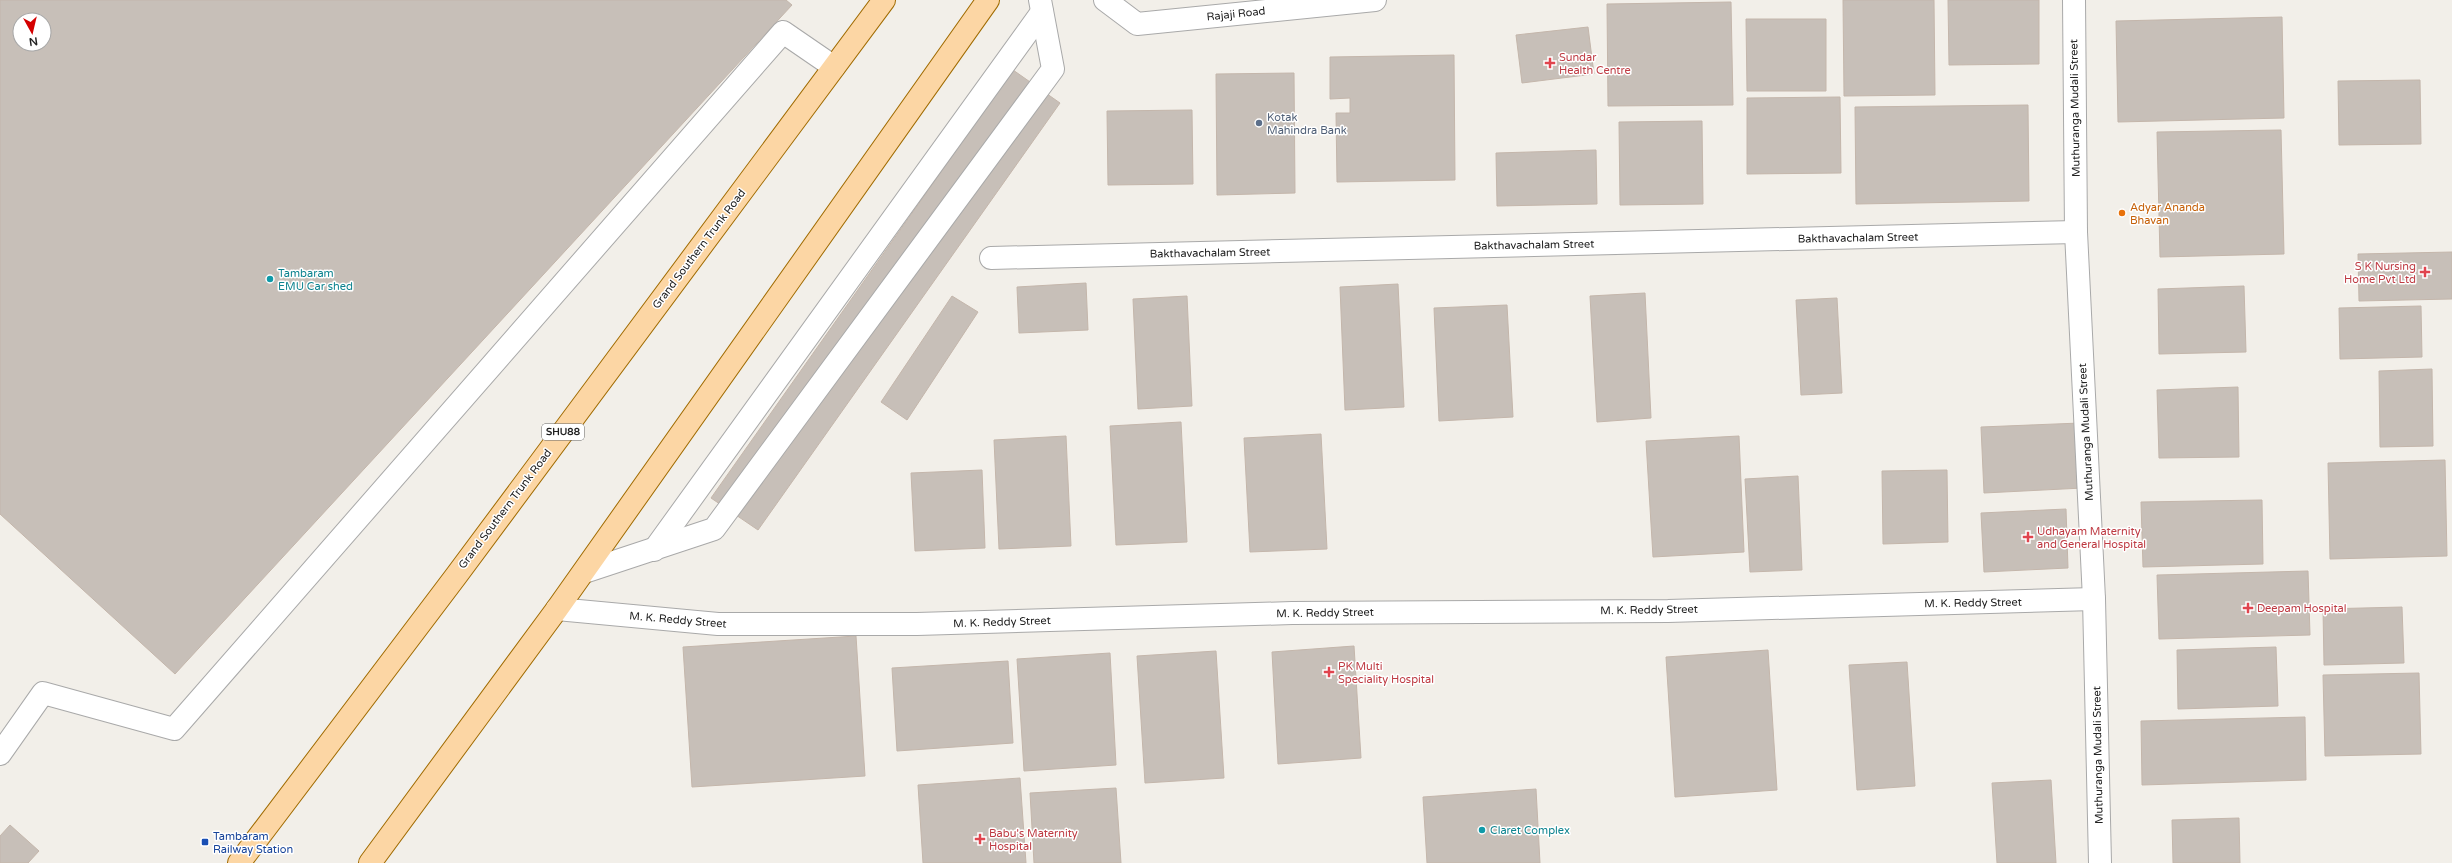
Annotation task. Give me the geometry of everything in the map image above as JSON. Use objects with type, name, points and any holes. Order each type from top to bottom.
[{"type":"main road","name":"Grand Southern Trunk Road","points":[[239,863],[884,0]]},
{"type":"main road","points":[[370,863],[584,572],[988,0]]},
{"type":"street","name":"Rajaji Road","points":[[1105,0],[1137,24],[1375,0]]},
{"type":"street","name":"Muthuranga Mudali Street","points":[[2074,0],[2076,232],[2094,599],[2100,863]]},
{"type":"street","points":[[654,550],[1041,6]]},
{"type":"street","points":[[584,572],[714,529],[1053,69],[1041,6]]},
{"type":"street","points":[[0,754],[44,692],[174,729],[783,32],[834,67]]},
{"type":"street","name":"Bakthavachalam Street","points":[[991,258],[2076,232]]},
{"type":"street","name":"M. K. Reddy Street","points":[[557,609],[718,624],[918,624],[1292,613],[1668,611],[2094,599]]},
{"type":"building","name":"Tambaram EMU Car shed","points":[[0,0],[786,0],[792,5],[175,674],[0,514]]},
{"type":"building","points":[[1843,0],[1934,0],[1935,95],[1844,96]]},
{"type":"building","points":[[1948,0],[2039,0],[2039,64],[1949,65]]},
{"type":"building","points":[[1731,2],[1733,105],[1608,106],[1607,4]]},
{"type":"building","points":[[2282,17],[2284,118],[2118,122],[2116,21]]},
{"type":"building","points":[[1746,19],[1826,19],[1826,91],[1747,91]]},
{"type":"building","points":[[1588,27],[1594,74],[1522,83],[1516,35]]},
{"type":"building","points":[[1454,55],[1455,180],[1337,182],[1336,113],[1350,113],[1350,98],[1330,99],[1330,57]]},
{"type":"building","points":[[1013,70],[1060,103],[758,530],[711,498]]},
{"type":"building","points":[[1294,73],[1295,193],[1217,195],[1216,74]]},
{"type":"building","points":[[2420,80],[2421,144],[2339,145],[2338,81]]},
{"type":"building","points":[[1840,97],[1841,173],[1747,174],[1747,98]]},
{"type":"building","points":[[2028,105],[2029,201],[1856,204],[1855,107]]},
{"type":"building","points":[[1192,110],[1193,184],[1108,185],[1107,111]]},
{"type":"building","points":[[1702,121],[1703,204],[1620,205],[1619,122]]},
{"type":"building","points":[[2281,130],[2284,254],[2160,257],[2157,132]]},
{"type":"building","points":[[1596,150],[1597,204],[1497,206],[1496,153]]},
{"type":"building","points":[[2452,252],[2452,299],[2359,301],[2358,254]]},
{"type":"building","points":[[1086,283],[1088,330],[1019,333],[1017,287]]},
{"type":"building","points":[[1398,284],[1404,407],[1345,410],[1340,287]]},
{"type":"building","points":[[2244,286],[2246,352],[2159,354],[2158,289]]},
{"type":"building","points":[[1645,293],[1651,418],[1597,422],[1590,296]]},
{"type":"building","points":[[952,296],[978,312],[907,420],[881,402]]},
{"type":"building","points":[[1187,296],[1192,406],[1138,409],[1133,299]]},
{"type":"building","points":[[1837,298],[1842,393],[1801,395],[1796,300]]},
{"type":"building","points":[[1507,305],[1513,417],[1439,421],[1434,308]]},
{"type":"building","points":[[2421,306],[2422,357],[2340,359],[2339,308]]},
{"type":"building","points":[[2432,369],[2433,446],[2380,447],[2379,371]]},
{"type":"building","points":[[2238,387],[2239,457],[2159,458],[2157,390]]},
{"type":"building","points":[[1181,422],[1187,542],[1116,545],[1110,426]]},
{"type":"building","points":[[2080,423],[2083,488],[1984,493],[1981,427]]},
{"type":"building","points":[[1321,434],[1327,549],[1250,552],[1244,438]]},
{"type":"building","points":[[1066,436],[1071,546],[999,549],[994,440]]},
{"type":"building","points":[[1739,436],[1744,552],[1653,557],[1646,441]]},
{"type":"building","points":[[2445,460],[2447,556],[2330,559],[2328,463]]},
{"type":"building","points":[[982,470],[985,548],[915,551],[911,473]]},
{"type":"building","points":[[1947,470],[1948,542],[1883,544],[1882,471]]},
{"type":"building","points":[[1798,476],[1802,570],[1750,572],[1745,479]]},
{"type":"building","points":[[2262,500],[2263,564],[2143,567],[2141,502]]},
{"type":"building","points":[[2066,509],[2068,568],[1984,572],[1981,513]]},
{"type":"building","points":[[2308,571],[2310,635],[2159,639],[2157,575]]},
{"type":"building","points":[[2402,607],[2404,663],[2324,665],[2323,609]]},
{"type":"building","points":[[856,636],[865,776],[692,787],[683,647]]},
{"type":"building","points":[[1354,646],[1361,758],[1278,764],[1272,652]]},
{"type":"building","points":[[2276,647],[2278,706],[2178,709],[2177,650]]},
{"type":"building","points":[[1768,650],[1777,790],[1675,797],[1666,657]]},
{"type":"building","points":[[1216,651],[1224,778],[1145,783],[1137,656]]},
{"type":"building","points":[[1110,653],[1116,765],[1024,771],[1017,659]]},
{"type":"building","points":[[1008,661],[1013,743],[897,751],[892,668]]},
{"type":"building","points":[[1907,662],[1915,786],[1857,790],[1849,665]]},
{"type":"building","points":[[2419,673],[2421,754],[2325,756],[2323,675]]},
{"type":"building","points":[[2305,717],[2306,780],[2142,785],[2141,721]]},
{"type":"building","points":[[1020,778],[1026,863],[923,863],[918,785]]},
{"type":"building","points":[[2051,780],[2056,863],[1997,863],[1992,783]]},
{"type":"building","points":[[1116,788],[1121,863],[1034,863],[1030,793]]},
{"type":"building","name":"Claret Complex","points":[[1536,789],[1540,863],[1427,863],[1423,797]]},
{"type":"building","points":[[2239,818],[2240,863],[2173,863],[2172,820]]},
{"type":"building","points":[[10,825],[39,851],[28,863],[0,863],[0,836]]},
{"type":"place","name":"Sundar Health Centre","points":[[1550,63]]},
{"type":"place","name":"Kotak Mahindra Bank","points":[[1259,123]]},
{"type":"place","name":"Adyar Ananda Bhavan","points":[[2122,213]]},
{"type":"place","name":"S K Nursing Home Pvt Ltd","points":[[2425,272]]},
{"type":"place","name":"Tambaram EMU Car shed","points":[[270,279]]},
{"type":"place","name":"Udhayam Maternity and General Hospital","points":[[2028,537]]},
{"type":"place","name":"Deepam Hospital","points":[[2248,608]]},
{"type":"place","name":"PK Multi Speciality Hospital","points":[[1329,672]]},
{"type":"place","name":"Claret Complex","points":[[1482,830]]},
{"type":"place","name":"Babu's Maternity Hospital","points":[[980,839]]},
{"type":"place","name":"Tambaram Railway Station","points":[[205,842]]}]
